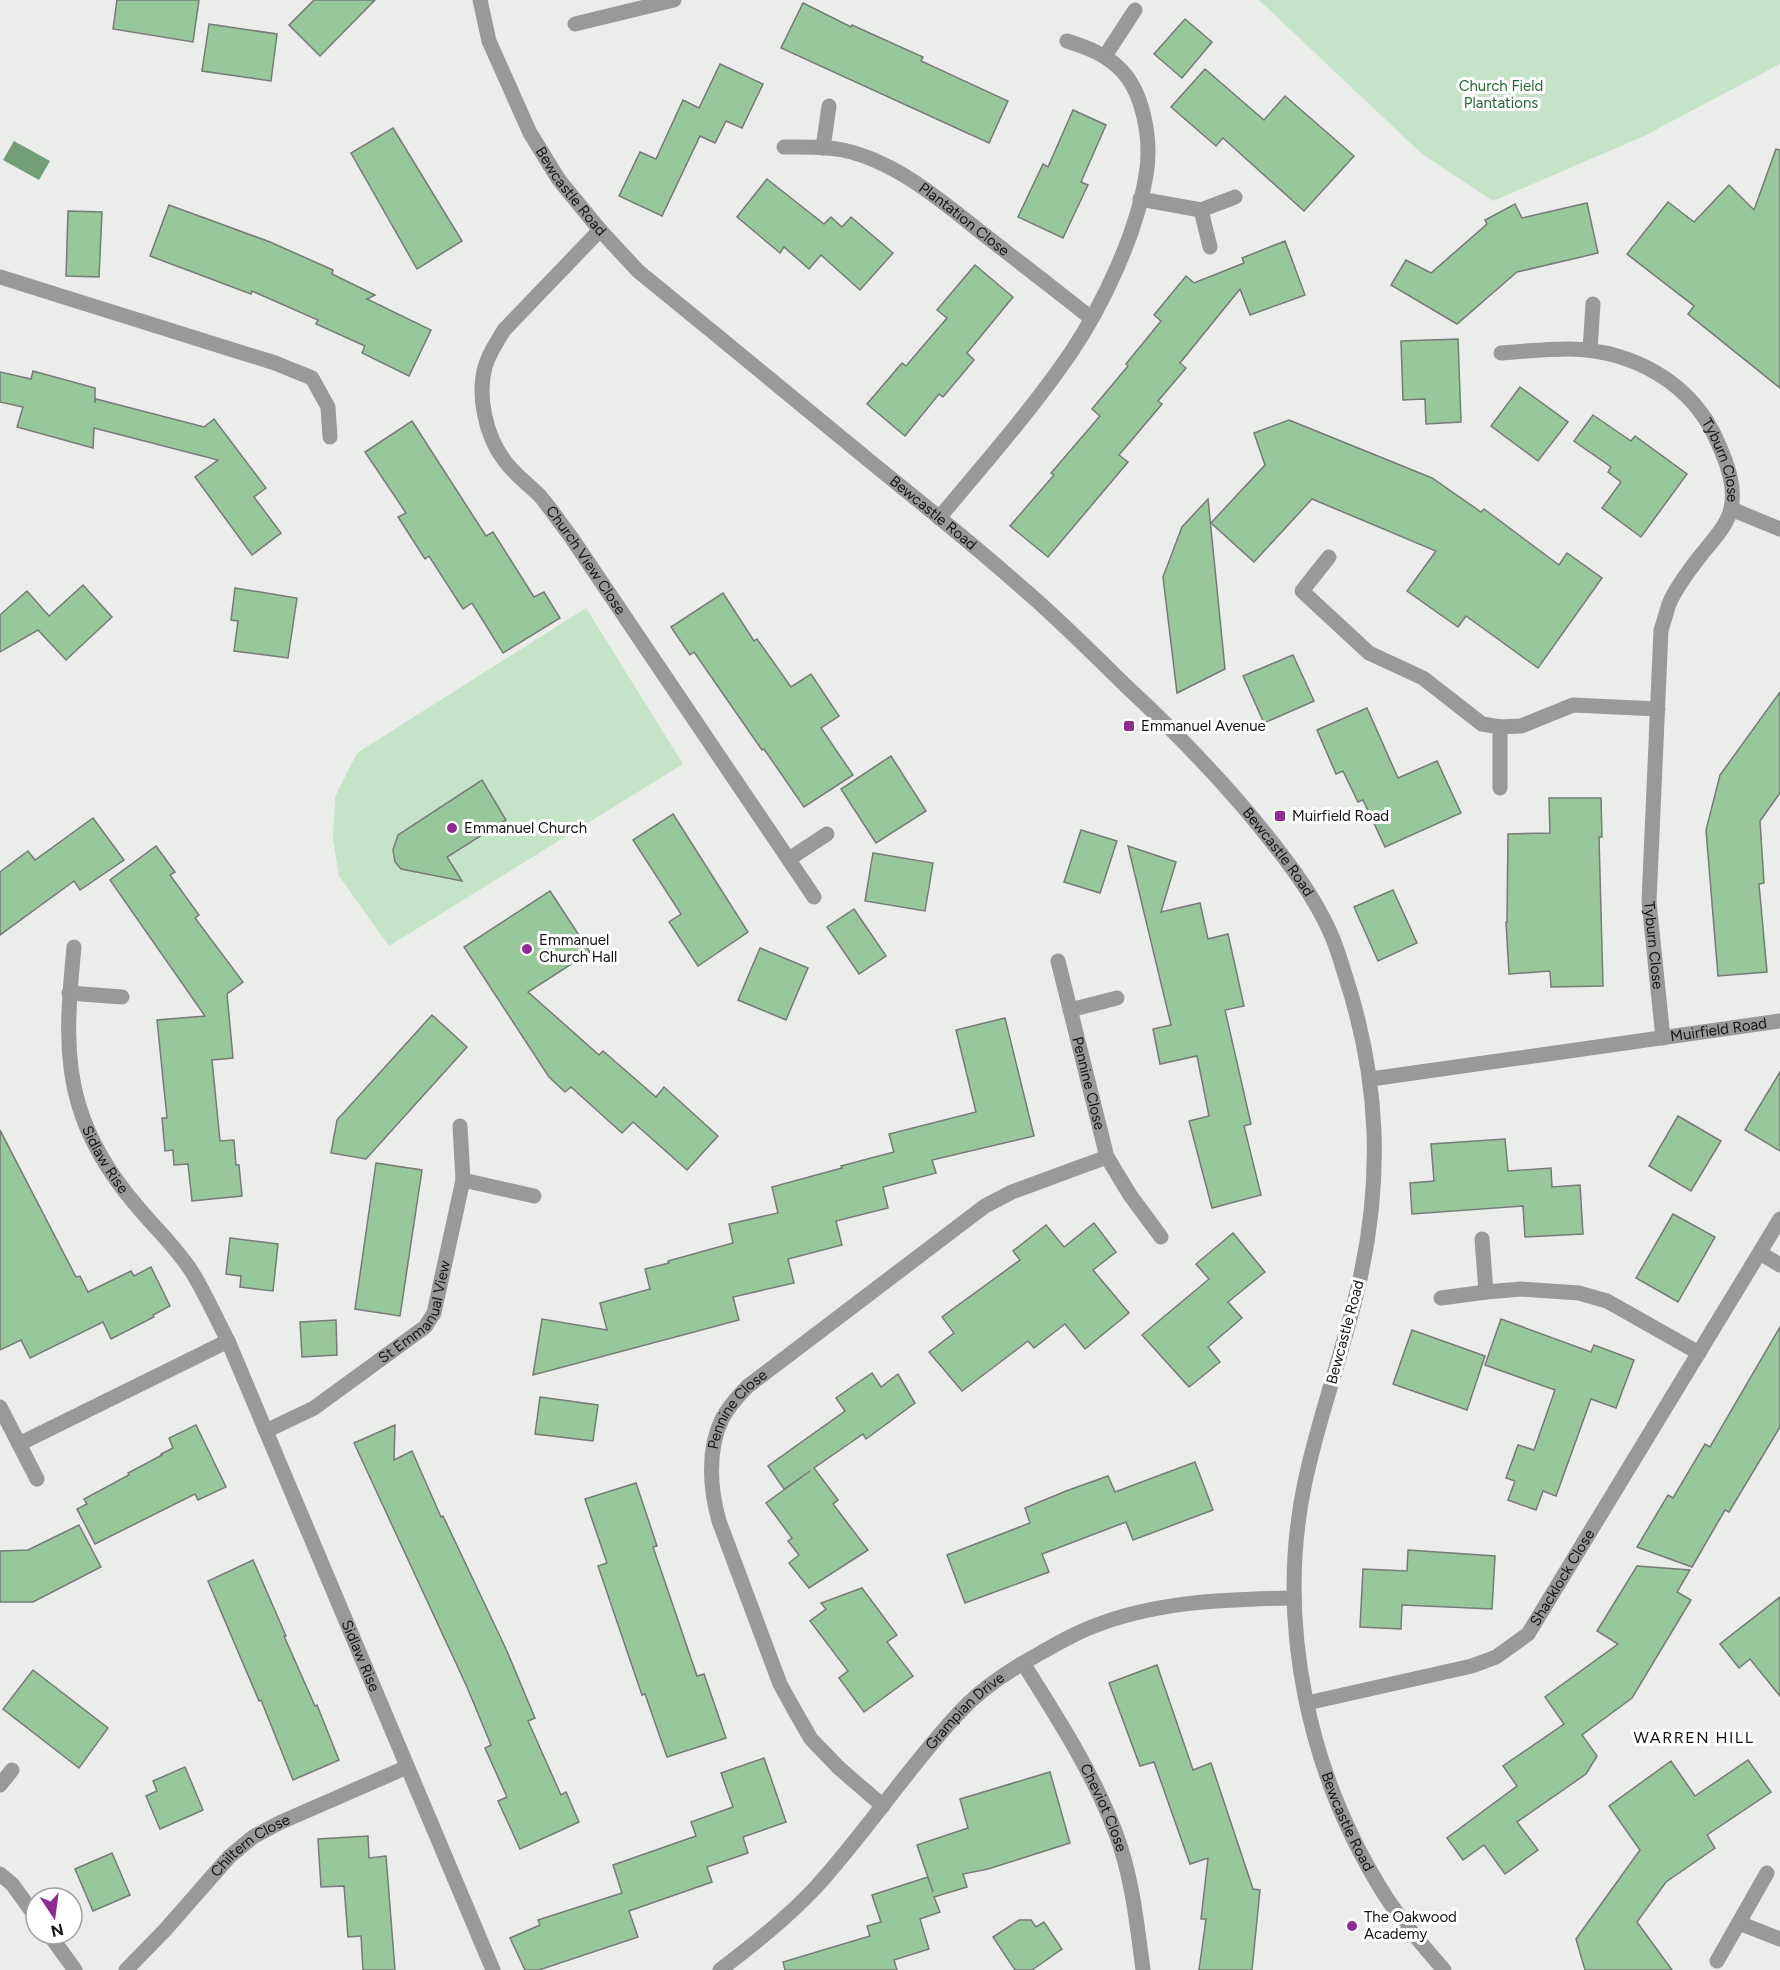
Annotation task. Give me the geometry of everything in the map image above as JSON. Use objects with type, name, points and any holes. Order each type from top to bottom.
[{"type":"street","name":"Bewcastle Road","points":[[480,0],[489,41],[530,133],[559,180],[600,230],[638,271],[1023,588],[1185,742],[1252,815],[1303,882],[1333,938],[1357,1012],[1371,1079],[1374,1161],[1368,1240],[1358,1288],[1305,1484],[1297,1543],[1294,1598],[1297,1651],[1318,1748],[1345,1821],[1363,1858],[1389,1902],[1444,1970]]},
{"type":"street","points":[[575,24],[674,0]]},
{"type":"street","points":[[1105,56],[1135,10]]},
{"type":"street","points":[[939,518],[1004,441],[1070,354],[1091,318],[1131,232],[1147,173],[1145,128],[1141,104],[1132,83],[1120,68],[1105,56],[1067,41]]},
{"type":"street","points":[[823,147],[829,106]]},
{"type":"street","name":"Plantation Close","points":[[784,147],[823,147],[844,151],[867,158],[892,170],[930,192],[1091,318]]},
{"type":"street","points":[[1140,199],[1201,210],[1235,197]]},
{"type":"street","points":[[1201,210],[1210,246]]},
{"type":"street","name":"Church View Close","points":[[600,230],[504,330],[492,349],[484,369],[483,393],[485,416],[491,437],[503,459],[541,497],[571,537],[814,897]]},
{"type":"street","points":[[0,277],[275,363],[312,378],[328,407],[330,436]]},
{"type":"street","points":[[1590,350],[1593,304]]},
{"type":"street","name":"Tyburn Close","points":[[1501,353],[1549,349],[1590,350],[1613,354],[1655,371],[1677,386],[1698,407],[1726,461],[1732,485],[1731,509],[1722,529],[1700,556],[1670,602],[1661,630],[1649,902],[1662,1038]]},
{"type":"street","points":[[1731,509],[1780,529]]},
{"type":"street","points":[[1329,557],[1302,591],[1369,653],[1423,678],[1482,724],[1500,727],[1521,726],[1573,705],[1658,709]]},
{"type":"street","points":[[1500,727],[1500,788]]},
{"type":"street","points":[[789,859],[827,834]]},
{"type":"street","name":"Sidlaw Rise","points":[[74,947],[69,993],[68,1038],[79,1105],[91,1135],[106,1165],[134,1203],[192,1272],[228,1341],[493,1970]]},
{"type":"street","name":"Pennine Close","points":[[1058,961],[1107,1157],[1130,1195],[1161,1237]]},
{"type":"street","points":[[69,993],[122,997]]},
{"type":"street","points":[[1070,1010],[1118,998]]},
{"type":"street","name":"Muirfield Road","points":[[1371,1079],[1780,1021]]},
{"type":"street","name":"St Emmanual View","points":[[266,1431],[314,1408],[425,1327],[434,1313],[463,1180],[460,1126]]},
{"type":"street","name":"Pennine Close","points":[[883,1806],[839,1768],[811,1739],[780,1684],[714,1502],[713,1459],[722,1420],[733,1402],[748,1386],[985,1206],[1012,1192],[1107,1157]]},
{"type":"street","points":[[463,1180],[534,1196]]},
{"type":"street","name":"Shacklock Close","points":[[1307,1703],[1472,1666],[1496,1657],[1528,1634],[1780,1219]]},
{"type":"street","points":[[1482,1239],[1486,1292]]},
{"type":"street","points":[[1760,1252],[1780,1264]]},
{"type":"street","points":[[1441,1298],[1486,1292],[1552,1290],[1579,1293],[1607,1301],[1699,1353]]},
{"type":"street","points":[[19,1444],[228,1341]]},
{"type":"street","points":[[0,1407],[37,1479]]},
{"type":"street","name":"Grampian Drive","points":[[720,1970],[786,1917],[808,1894],[958,1713],[991,1684],[1023,1663],[1065,1639],[1102,1623],[1141,1612],[1217,1600],[1294,1598]]},
{"type":"street","name":"Cheviot Close","points":[[1023,1663],[1071,1739],[1115,1832],[1128,1874],[1143,1970]]},
{"type":"street","name":"Chiltern Close","points":[[126,1970],[165,1930],[222,1864],[253,1837],[279,1823],[407,1767]]},
{"type":"street","points":[[0,1785],[12,1770]]},
{"type":"street","points":[[1717,1961],[1767,1873]]},
{"type":"street","points":[[0,1874],[12,1884],[24,1900]]},
{"type":"street","points":[[1739,1923],[1780,1939]]},
{"type":"street","points":[[58,1946],[75,1970]]},
{"type":"green space","name":"Church Field Plantations","points":[[1259,0],[1780,0],[1780,64],[1644,136],[1493,201],[1422,154]]},
{"type":"green space","points":[[586,608],[683,764],[389,946],[339,876],[333,840],[335,797],[357,753]]},
{"type":"shaded area","points":[[14,141],[50,161],[39,180],[3,160]]},
{"type":"building","points":[[117,0],[199,0],[193,42],[113,29]]},
{"type":"building","points":[[314,0],[375,0],[320,56],[289,25]]},
{"type":"building","points":[[803,3],[851,27],[852,25],[923,57],[921,61],[1008,101],[989,143],[781,48]]},
{"type":"building","points":[[1185,19],[1212,42],[1182,78],[1154,54]]},
{"type":"building","points":[[209,24],[277,34],[271,81],[202,71]]},
{"type":"building","points":[[720,64],[763,84],[742,128],[726,121],[715,143],[700,136],[662,216],[619,196],[640,152],[656,159],[683,100],[699,108]]},
{"type":"building","points":[[1205,69],[1264,120],[1285,96],[1354,156],[1304,211],[1223,138],[1216,146],[1171,107]]},
{"type":"building","points":[[1073,110],[1106,125],[1081,182],[1088,185],[1063,238],[1018,217],[1043,164],[1048,167]]},
{"type":"building","points":[[393,128],[462,241],[417,269],[351,153]]},
{"type":"building","points":[[1776,149],[1780,150],[1780,388],[1688,314],[1694,306],[1627,254],[1668,202],[1694,222],[1729,185],[1754,210]]},
{"type":"building","points":[[767,179],[824,224],[831,217],[842,227],[851,217],[893,253],[860,290],[821,255],[809,269],[784,247],[780,253],[737,217]]},
{"type":"building","points":[[1587,203],[1598,253],[1517,272],[1457,324],[1391,285],[1406,260],[1431,273],[1487,224],[1485,220],[1515,204],[1522,218]]},
{"type":"building","points":[[169,205],[270,242],[333,270],[332,274],[375,295],[367,299],[431,330],[409,376],[362,353],[365,346],[316,324],[318,320],[252,291],[251,294],[150,256]]},
{"type":"building","points":[[68,211],[102,212],[99,277],[66,276]]},
{"type":"building","points":[[1285,241],[1305,295],[1250,315],[1240,289],[1180,363],[1186,368],[1158,401],[1162,404],[1119,455],[1128,462],[1048,557],[1010,526],[1054,475],[1051,473],[1100,416],[1092,409],[1161,321],[1154,315],[1186,276],[1194,283],[1244,263],[1242,258]]},
{"type":"building","points":[[975,265],[1013,297],[967,353],[974,360],[943,397],[939,394],[905,436],[867,404],[902,363],[906,366],[947,318],[937,310]]},
{"type":"building","points":[[1458,339],[1461,422],[1426,424],[1425,399],[1403,400],[1401,341]]},
{"type":"building","points":[[33,371],[95,388],[95,403],[96,399],[204,427],[214,419],[266,488],[254,497],[281,533],[252,555],[195,477],[218,460],[94,428],[93,448],[17,427],[23,407],[0,402],[0,372],[31,379]]},
{"type":"building","points":[[1520,387],[1568,422],[1538,461],[1491,426]]},
{"type":"building","points":[[1593,415],[1631,441],[1635,436],[1687,474],[1641,537],[1602,508],[1621,482],[1608,472],[1611,467],[1574,441]]},
{"type":"building","points":[[1289,420],[1432,478],[1481,512],[1484,509],[1559,565],[1567,553],[1602,578],[1538,668],[1466,616],[1458,627],[1407,591],[1436,551],[1312,499],[1254,562],[1211,523],[1265,465],[1254,433]]},
{"type":"building","points":[[412,421],[486,536],[493,532],[534,597],[544,592],[560,618],[503,653],[472,603],[463,609],[429,556],[425,559],[398,517],[406,513],[365,452]]},
{"type":"building","points":[[1208,499],[1225,669],[1177,693],[1163,577],[1182,527]]},
{"type":"building","points":[[83,585],[112,617],[66,660],[38,630],[0,652],[0,615],[27,591],[49,616]]},
{"type":"building","points":[[235,588],[297,598],[288,658],[234,651],[238,621],[231,620]]},
{"type":"building","points":[[723,593],[754,641],[757,639],[791,687],[811,674],[839,716],[821,728],[853,775],[804,807],[694,652],[690,655],[671,627]]},
{"type":"building","points":[[1293,655],[1314,701],[1264,723],[1243,676]]},
{"type":"building","points":[[1780,692],[1780,793],[1760,821],[1764,883],[1759,884],[1767,972],[1718,976],[1706,830],[1720,775]]},
{"type":"building","points":[[1367,708],[1398,778],[1437,761],[1461,813],[1385,847],[1363,800],[1358,802],[1343,771],[1336,774],[1317,730]]},
{"type":"building","points":[[891,756],[926,811],[876,843],[841,789]]},
{"type":"building","name":"Emmanuel Church","points":[[482,780],[506,820],[447,857],[462,881],[401,869],[395,862],[393,850],[398,835]]},
{"type":"building","points":[[1549,798],[1601,798],[1602,837],[1599,837],[1603,986],[1551,987],[1550,971],[1509,974],[1506,922],[1508,834],[1550,833]]},
{"type":"building","points":[[673,814],[748,932],[698,966],[669,922],[681,914],[633,840]]},
{"type":"building","points":[[93,818],[124,860],[80,890],[74,881],[0,935],[0,872],[28,851],[35,860]]},
{"type":"building","points":[[1081,830],[1117,841],[1100,893],[1064,882]]},
{"type":"building","points":[[156,846],[175,872],[170,875],[199,915],[195,918],[243,982],[227,994],[233,1058],[212,1060],[220,1141],[234,1140],[242,1196],[192,1201],[188,1164],[174,1165],[173,1150],[165,1151],[162,1118],[167,1118],[157,1020],[205,1016],[110,880]]},
{"type":"building","points":[[1128,846],[1176,862],[1161,912],[1200,903],[1208,939],[1228,934],[1244,1006],[1225,1010],[1251,1124],[1244,1126],[1261,1195],[1212,1208],[1189,1121],[1209,1116],[1197,1056],[1160,1064],[1153,1029],[1171,1025]]},
{"type":"building","points":[[873,853],[933,863],[925,911],[865,901]]},
{"type":"building","points":[[1393,890],[1417,943],[1378,961],[1354,907]]},
{"type":"building","points":[[550,891],[590,952],[528,992],[599,1055],[603,1051],[656,1097],[664,1087],[718,1136],[687,1170],[633,1122],[622,1133],[571,1087],[565,1092],[549,1077],[464,947]]},
{"type":"building","points":[[854,909],[886,956],[859,974],[827,927]]},
{"type":"building","points":[[760,948],[808,968],[786,1020],[738,1000]]},
{"type":"building","points":[[432,1015],[467,1047],[366,1159],[331,1153],[337,1120]]},
{"type":"building","points":[[1005,1018],[1034,1136],[932,1160],[936,1173],[883,1187],[888,1208],[836,1221],[842,1245],[788,1259],[794,1283],[733,1297],[739,1320],[533,1375],[542,1319],[607,1330],[600,1303],[650,1289],[645,1269],[733,1243],[729,1224],[778,1213],[772,1187],[894,1152],[889,1134],[976,1112],[956,1030]]},
{"type":"building","points":[[1780,1072],[1780,1151],[1745,1130]]},
{"type":"building","points":[[1678,1116],[1721,1141],[1691,1191],[1649,1166]]},
{"type":"building","points":[[0,1130],[76,1277],[80,1276],[88,1292],[131,1271],[134,1276],[151,1267],[170,1306],[111,1339],[103,1322],[30,1358],[21,1340],[0,1350]]},
{"type":"building","points":[[1505,1139],[1508,1171],[1551,1168],[1552,1187],[1580,1185],[1583,1234],[1525,1237],[1523,1206],[1412,1214],[1410,1183],[1434,1181],[1431,1144]]},
{"type":"building","points":[[376,1163],[422,1170],[400,1316],[355,1309]]},
{"type":"building","points":[[1673,1214],[1715,1237],[1678,1302],[1636,1278]]},
{"type":"building","points":[[1094,1223],[1116,1252],[1093,1270],[1129,1313],[1085,1349],[1065,1324],[1034,1348],[1028,1341],[962,1391],[929,1352],[954,1333],[942,1317],[1020,1260],[1013,1251],[1046,1225],[1064,1247]]},
{"type":"building","points":[[1233,1233],[1265,1272],[1228,1302],[1242,1318],[1208,1347],[1220,1362],[1189,1387],[1142,1335],[1209,1279],[1196,1264]]},
{"type":"building","points":[[230,1238],[278,1244],[273,1291],[240,1287],[241,1276],[226,1274]]},
{"type":"building","points":[[1501,1319],[1591,1352],[1594,1345],[1634,1360],[1616,1408],[1591,1399],[1556,1496],[1543,1491],[1536,1510],[1508,1500],[1515,1481],[1506,1478],[1518,1445],[1534,1450],[1555,1390],[1485,1365]]},
{"type":"building","points":[[336,1320],[337,1355],[302,1357],[300,1322]]},
{"type":"building","points":[[1780,1327],[1780,1427],[1729,1512],[1725,1510],[1692,1567],[1637,1547],[1668,1495],[1673,1498],[1705,1444],[1710,1447]]},
{"type":"building","points":[[1412,1330],[1485,1356],[1467,1410],[1393,1384]]},
{"type":"building","points":[[872,1373],[881,1387],[898,1374],[915,1403],[866,1439],[863,1434],[814,1468],[838,1500],[833,1504],[868,1550],[809,1588],[789,1563],[799,1555],[788,1541],[792,1538],[766,1503],[810,1471],[784,1489],[768,1466],[845,1411],[836,1398]]},
{"type":"building","points":[[540,1397],[598,1405],[593,1441],[535,1434]]},
{"type":"building","points":[[196,1425],[226,1487],[198,1500],[195,1494],[95,1544],[77,1509],[87,1504],[84,1499],[173,1448],[169,1438]]},
{"type":"building","points":[[395,1425],[394,1460],[412,1451],[441,1517],[443,1516],[506,1649],[535,1718],[528,1721],[561,1795],[566,1792],[579,1822],[520,1849],[498,1801],[507,1797],[485,1748],[491,1745],[467,1687],[354,1443]]},
{"type":"building","points":[[1195,1462],[1213,1510],[1133,1540],[1126,1522],[1042,1554],[1049,1572],[965,1603],[947,1555],[1030,1523],[1025,1508],[1066,1491],[1108,1476],[1115,1492]]},
{"type":"building","points":[[636,1483],[657,1546],[653,1547],[697,1676],[704,1674],[726,1738],[667,1757],[645,1694],[642,1695],[598,1566],[607,1563],[585,1499]]},
{"type":"building","points":[[79,1525],[101,1567],[33,1602],[0,1602],[0,1551],[28,1550]]},
{"type":"building","points":[[1408,1550],[1495,1556],[1492,1609],[1402,1605],[1401,1629],[1360,1627],[1363,1569],[1407,1571]]},
{"type":"building","points":[[253,1560],[339,1760],[293,1780],[261,1700],[259,1701],[208,1581]]},
{"type":"building","points":[[1637,1566],[1690,1570],[1677,1592],[1691,1600],[1632,1698],[1582,1735],[1597,1756],[1586,1774],[1517,1822],[1538,1850],[1505,1874],[1484,1845],[1463,1860],[1447,1838],[1517,1786],[1503,1766],[1564,1724],[1545,1697],[1618,1644],[1597,1631]]},
{"type":"building","points":[[862,1588],[897,1635],[887,1642],[913,1676],[864,1712],[839,1678],[848,1671],[810,1621],[826,1609],[821,1603]]},
{"type":"building","points":[[1780,1597],[1780,1696],[1750,1659],[1739,1668],[1720,1644]]},
{"type":"building","points":[[1157,1665],[1193,1770],[1211,1763],[1253,1889],[1260,1890],[1252,1970],[1199,1970],[1206,1919],[1201,1919],[1208,1858],[1190,1864],[1154,1762],[1140,1766],[1109,1683]]},
{"type":"building","points":[[33,1670],[108,1728],[79,1768],[3,1709]]},
{"type":"building","points":[[764,1758],[786,1822],[743,1837],[748,1853],[707,1867],[712,1882],[629,1911],[638,1937],[539,1970],[525,1970],[510,1938],[540,1925],[538,1920],[622,1893],[613,1865],[696,1836],[691,1822],[733,1807],[721,1773]]},
{"type":"building","points":[[1748,1760],[1771,1792],[1707,1835],[1715,1848],[1666,1882],[1637,1922],[1672,1970],[1585,1970],[1576,1939],[1640,1850],[1609,1806],[1671,1761],[1695,1796]]},
{"type":"building","points":[[185,1767],[203,1810],[160,1829],[146,1796],[157,1791],[153,1781]]},
{"type":"building","points":[[1050,1772],[1070,1843],[988,1869],[963,1874],[967,1887],[934,1897],[940,1912],[920,1919],[929,1949],[894,1960],[897,1970],[785,1970],[783,1962],[870,1936],[867,1926],[881,1922],[872,1895],[928,1877],[917,1845],[968,1828],[960,1799]]},
{"type":"building","points":[[368,1836],[369,1858],[386,1856],[395,1970],[363,1970],[361,1936],[348,1937],[344,1886],[321,1887],[318,1839]]},
{"type":"building","points":[[112,1853],[130,1895],[93,1911],[75,1869]]},
{"type":"building","points":[[1019,1920],[1031,1920],[1036,1927],[1044,1922],[1062,1949],[1032,1970],[1015,1970],[993,1937]]},
{"type":"place","name":"Emmanuel Avenue","points":[[1129,726]]},
{"type":"place","name":"Muirfield Road","points":[[1280,816]]},
{"type":"place","name":"Emmanuel Church","points":[[452,828]]},
{"type":"place","name":"Emmanuel Church Hall","points":[[527,949]]},
{"type":"place","name":"The Oakwood Academy","points":[[1352,1926]]},
{"type":"district","name":"WARREN HILL","points":[[1694,1737]]}]
